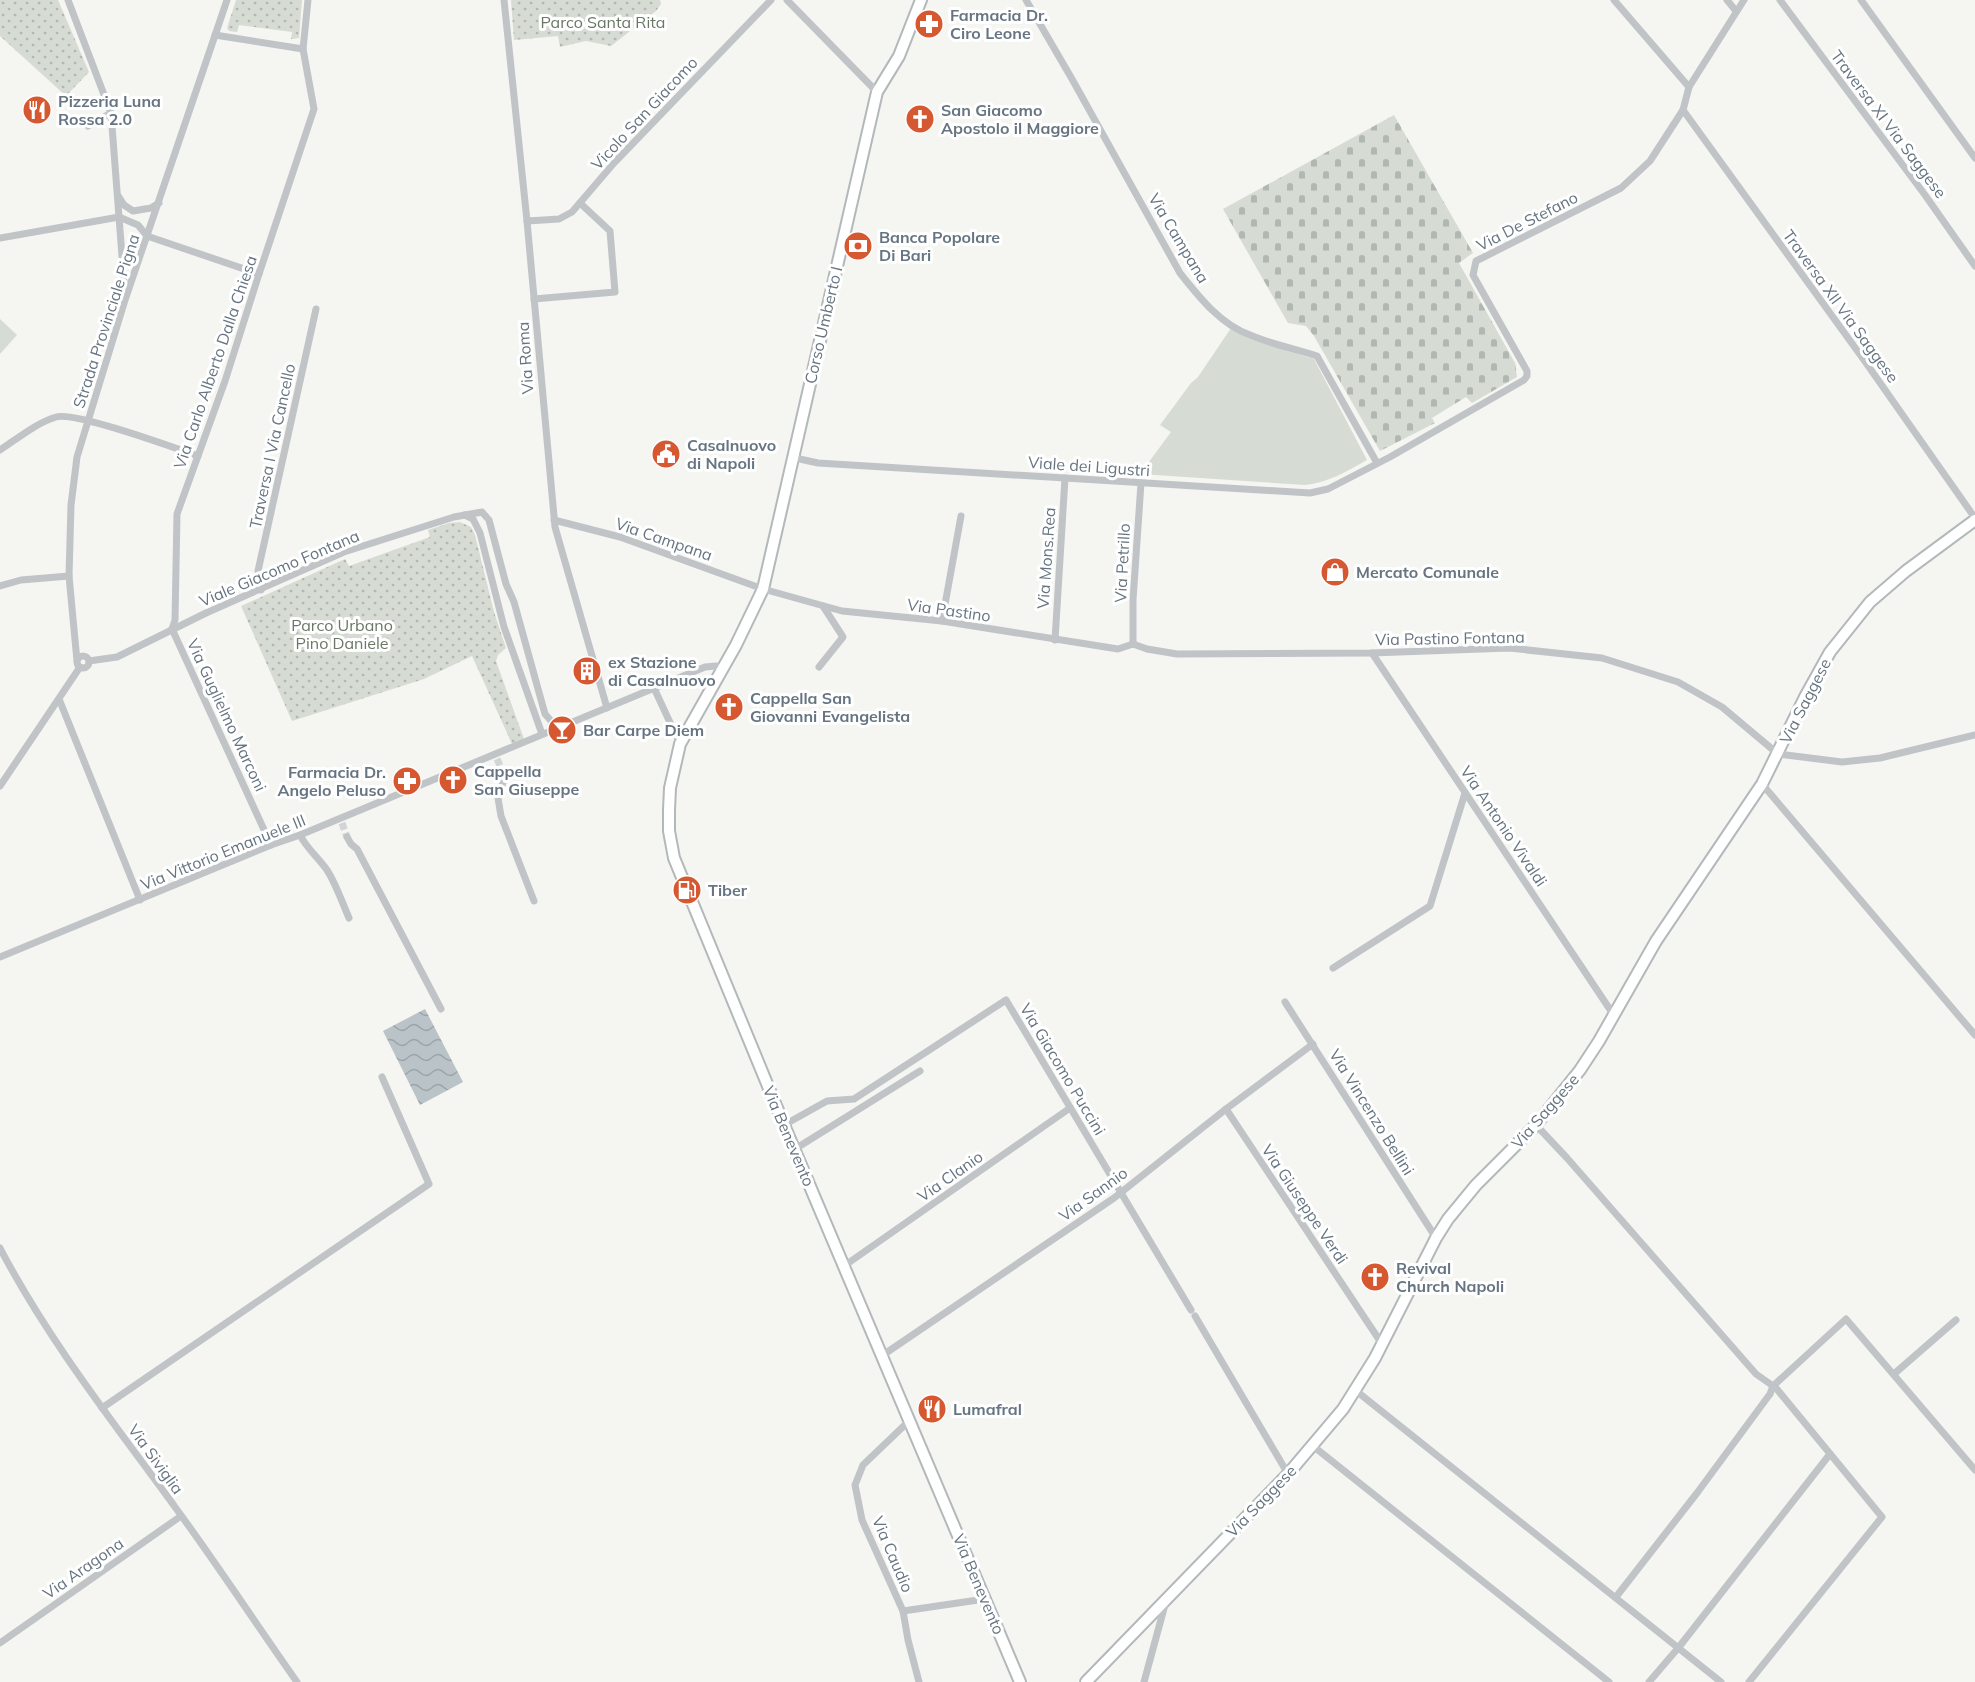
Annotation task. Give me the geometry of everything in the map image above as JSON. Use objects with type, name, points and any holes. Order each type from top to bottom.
[{"type":"main road","name":"Corso Umberto I","points":[[763,588],[795,458],[830,292],[877,92],[899,57],[921,0]]},
{"type":"main road","name":"Via Saggese","points":[[1086,1682],[1288,1474],[1343,1408],[1382,1344],[1448,1219],[1476,1185],[1536,1125],[1580,1070],[1599,1041],[1656,941],[1762,784],[1830,652],[1870,602],[1906,571],[1975,519]]},
{"type":"main road","name":"Via Benevento","points":[[763,588],[745,628],[680,744],[672,777],[669,810],[669,831],[674,858],[784,1125],[1020,1682]]},
{"type":"main road","points":[[1092,1682],[1098,1669]]},
{"type":"main road","points":[[1098,1669],[1103,1682]]},
{"type":"street","points":[[68,0],[111,113],[125,300]]},
{"type":"street","points":[[220,0],[225,4]]},
{"type":"street","points":[[215,35],[303,49],[308,0]]},
{"type":"street","name":"Via Roma","points":[[504,0],[554,520],[607,708]]},
{"type":"street","name":"Vicolo San Giacomo","points":[[527,221],[565,217],[771,0]]},
{"type":"street","points":[[787,0],[877,92]]},
{"type":"street","name":"Via Campana","points":[[1026,0],[1180,273],[1201,300],[1227,322],[1248,335],[1317,356],[1377,463]]},
{"type":"street","points":[[1614,0],[1689,87]]},
{"type":"street","points":[[1727,0],[1736,11]]},
{"type":"street","name":"Via De Stefano","points":[[1377,463],[1524,380],[1527,376],[1473,275],[1476,261],[1621,188],[1650,161],[1683,110],[1689,87],[1744,0]]},
{"type":"street","name":"Traversa XI Via Saggese","points":[[1780,0],[1975,266]]},
{"type":"street","points":[[1861,0],[1975,158]]},
{"type":"street","name":"Strada Provinciale Pigna","points":[[79,664],[69,576],[71,505],[77,457],[125,300],[225,4]]},
{"type":"street","name":"Via Carlo Alberto Dalla Chiesa","points":[[172,629],[175,620],[177,514],[225,381],[314,110],[303,49]]},
{"type":"street","name":"Traversa XII Via Saggese","points":[[1683,110],[1975,519]]},
{"type":"street","points":[[88,126],[111,113]]},
{"type":"street","points":[[117,194],[124,205],[133,211],[151,208],[159,202]]},
{"type":"street","points":[[534,299],[615,292],[610,231],[580,203]]},
{"type":"street","points":[[0,238],[119,217],[138,225],[147,236],[259,274]]},
{"type":"street","points":[[123,252],[128,258],[135,260],[140,256]]},
{"type":"street","name":"Traversa I Via Cancello","points":[[261,590],[258,571],[316,309]]},
{"type":"street","points":[[0,450],[36,426],[58,416],[88,421],[198,456]]},
{"type":"street","name":"Viale dei Ligustri","points":[[795,458],[818,464],[1310,492],[1328,489],[1377,463]]},
{"type":"street","name":"Via Mons.Rea","points":[[1054,640],[1065,478]]},
{"type":"street","name":"Via Petrillo","points":[[1133,644],[1133,600],[1141,483]]},
{"type":"street","points":[[465,515],[482,512],[489,520],[545,714],[561,727]]},
{"type":"street","points":[[465,515],[473,519],[480,533],[506,633],[542,734]]},
{"type":"street","name":"Viale Giacomo Fontana","points":[[79,664],[87,666],[89,661],[117,657],[172,629],[344,552],[465,515]]},
{"type":"street","points":[[942,621],[961,516]]},
{"type":"street","name":"Via Campana","points":[[554,520],[620,537],[763,588]]},
{"type":"street","points":[[0,586],[21,580],[69,576]]},
{"type":"street","name":"Via Pastino","points":[[763,588],[842,611],[942,621],[1118,649],[1133,644]]},
{"type":"street","points":[[819,667],[843,637],[824,606]]},
{"type":"street","name":"Via Guglielmo Marconi","points":[[172,629],[272,845]]},
{"type":"street","name":"Via Pastino Fontana","points":[[1133,644],[1177,654],[1372,653],[1509,648],[1602,658],[1678,682],[1722,707],[1778,754]]},
{"type":"street","name":"Via Antonio Vivaldi","points":[[1372,653],[1613,1014]]},
{"type":"street","points":[[0,786],[59,699],[79,664]]},
{"type":"street","name":"Via Vittorio Emanuele III","points":[[0,957],[272,845],[341,821],[497,757],[542,734],[705,667],[716,666],[722,669]]},
{"type":"street","points":[[654,688],[680,744]]},
{"type":"street","points":[[59,699],[140,900]]},
{"type":"street","points":[[1778,754],[1842,762],[1880,758],[1975,735]]},
{"type":"street","points":[[503,772],[505,776],[498,798],[501,816],[534,901]]},
{"type":"street","points":[[1762,784],[1975,1035]]},
{"type":"street","points":[[1333,968],[1430,906],[1465,793]]},
{"type":"street","points":[[300,835],[306,847],[322,862],[329,873],[349,918]]},
{"type":"street","points":[[347,837],[357,849],[441,1009]]},
{"type":"street","name":"Via Giacomo Puccini","points":[[784,1125],[827,1101],[854,1099],[1006,1000],[1288,1474]]},
{"type":"street","name":"Via Vincenzo Bellini","points":[[1285,1002],[1436,1238]]},
{"type":"street","name":"Via Sannio","points":[[883,1355],[1120,1192],[1313,1044]]},
{"type":"street","points":[[795,1149],[920,1071]]},
{"type":"street","points":[[102,1408],[429,1184],[382,1077]]},
{"type":"street","name":"Via Clanio","points":[[844,1266],[1070,1108]]},
{"type":"street","name":"Via Giuseppe Verdi","points":[[1226,1109],[1382,1344]]},
{"type":"street","points":[[1536,1125],[1756,1374],[1773,1386],[1882,1517],[1749,1682]]},
{"type":"street","name":"Via Siviglia","points":[[0,1248],[37,1311],[102,1408],[182,1516],[297,1682]]},
{"type":"street","points":[[1616,1597],[1697,1493],[1770,1394],[1773,1386],[1846,1319],[1975,1470]]},
{"type":"street","points":[[1894,1374],[1956,1320]]},
{"type":"street","points":[[1355,1390],[1721,1682]]},
{"type":"street","name":"Via Caudio","points":[[910,1420],[863,1465],[855,1485],[862,1520],[903,1611],[919,1682]]},
{"type":"street","points":[[1313,1446],[1610,1682]]},
{"type":"street","points":[[1649,1682],[1830,1455]]},
{"type":"street","name":"Via Aragona","points":[[0,1643],[182,1516]]},
{"type":"street","name":"Via Caudio","points":[[903,1611],[985,1599]]},
{"type":"street","points":[[1144,1682],[1167,1599]]},
{"type":"green space","points":[[0,0],[58,0],[89,72],[66,96],[0,36]]},
{"type":"green space","points":[[236,0],[302,0],[299,38],[291,39],[292,32],[239,25],[237,32],[229,31],[227,28]]},
{"type":"green space","name":"Parco Santa Rita","points":[[511,0],[660,0],[661,4],[656,11],[611,46],[586,41],[560,47],[558,36],[514,40]]},
{"type":"green space","points":[[1394,115],[1473,253],[1459,263],[1515,363],[1517,377],[1472,403],[1466,397],[1432,418],[1435,423],[1380,451],[1314,336],[1306,326],[1288,323],[1223,209]]},
{"type":"green space","points":[[0,319],[17,335],[0,354]]},
{"type":"green space","points":[[1231,328],[1252,340],[1314,359],[1367,460],[1329,479],[1305,485],[1140,474],[1171,432],[1160,425],[1198,377]]},
{"type":"green space","name":"Parco Urbano Pino Daniele","points":[[460,522],[471,527],[475,535],[494,612],[506,648],[498,655],[496,661],[524,739],[512,744],[472,656],[424,679],[292,721],[241,606],[345,559],[349,566],[430,537],[428,530]]},
{"type":"water","points":[[425,1009],[463,1082],[420,1105],[383,1031]]},
{"type":"tunnel","points":[[497,759],[503,772]]},
{"type":"tunnel","points":[[342,823],[347,837]]},
{"type":"place","name":"Farmacia Dr. Ciro Leone","points":[[929,24]]},
{"type":"place","name":"Pizzeria Luna Rossa 2.0","points":[[37,110]]},
{"type":"place","name":"San Giacomo Apostolo il Maggiore","points":[[920,119]]},
{"type":"place","name":"Banca Popolare Di Bari","points":[[858,246]]},
{"type":"place","name":"Casalnuovo di Napoli","points":[[666,454]]},
{"type":"place","name":"Mercato Comunale","points":[[1335,572]]},
{"type":"place","name":"ex Stazione di Casalnuovo","points":[[587,671]]},
{"type":"place","name":"Cappella San Giovanni Evangelista","points":[[729,707]]},
{"type":"place","name":"Bar Carpe Diem","points":[[562,730]]},
{"type":"place","name":"Cappella San Giuseppe","points":[[453,780]]},
{"type":"place","name":"Farmacia Dr. Angelo Peluso","points":[[407,781]]},
{"type":"place","name":"Tiber","points":[[687,890]]},
{"type":"place","name":"Revival Church Napoli","points":[[1375,1277]]},
{"type":"place","name":"Lumafral","points":[[932,1409]]}]
